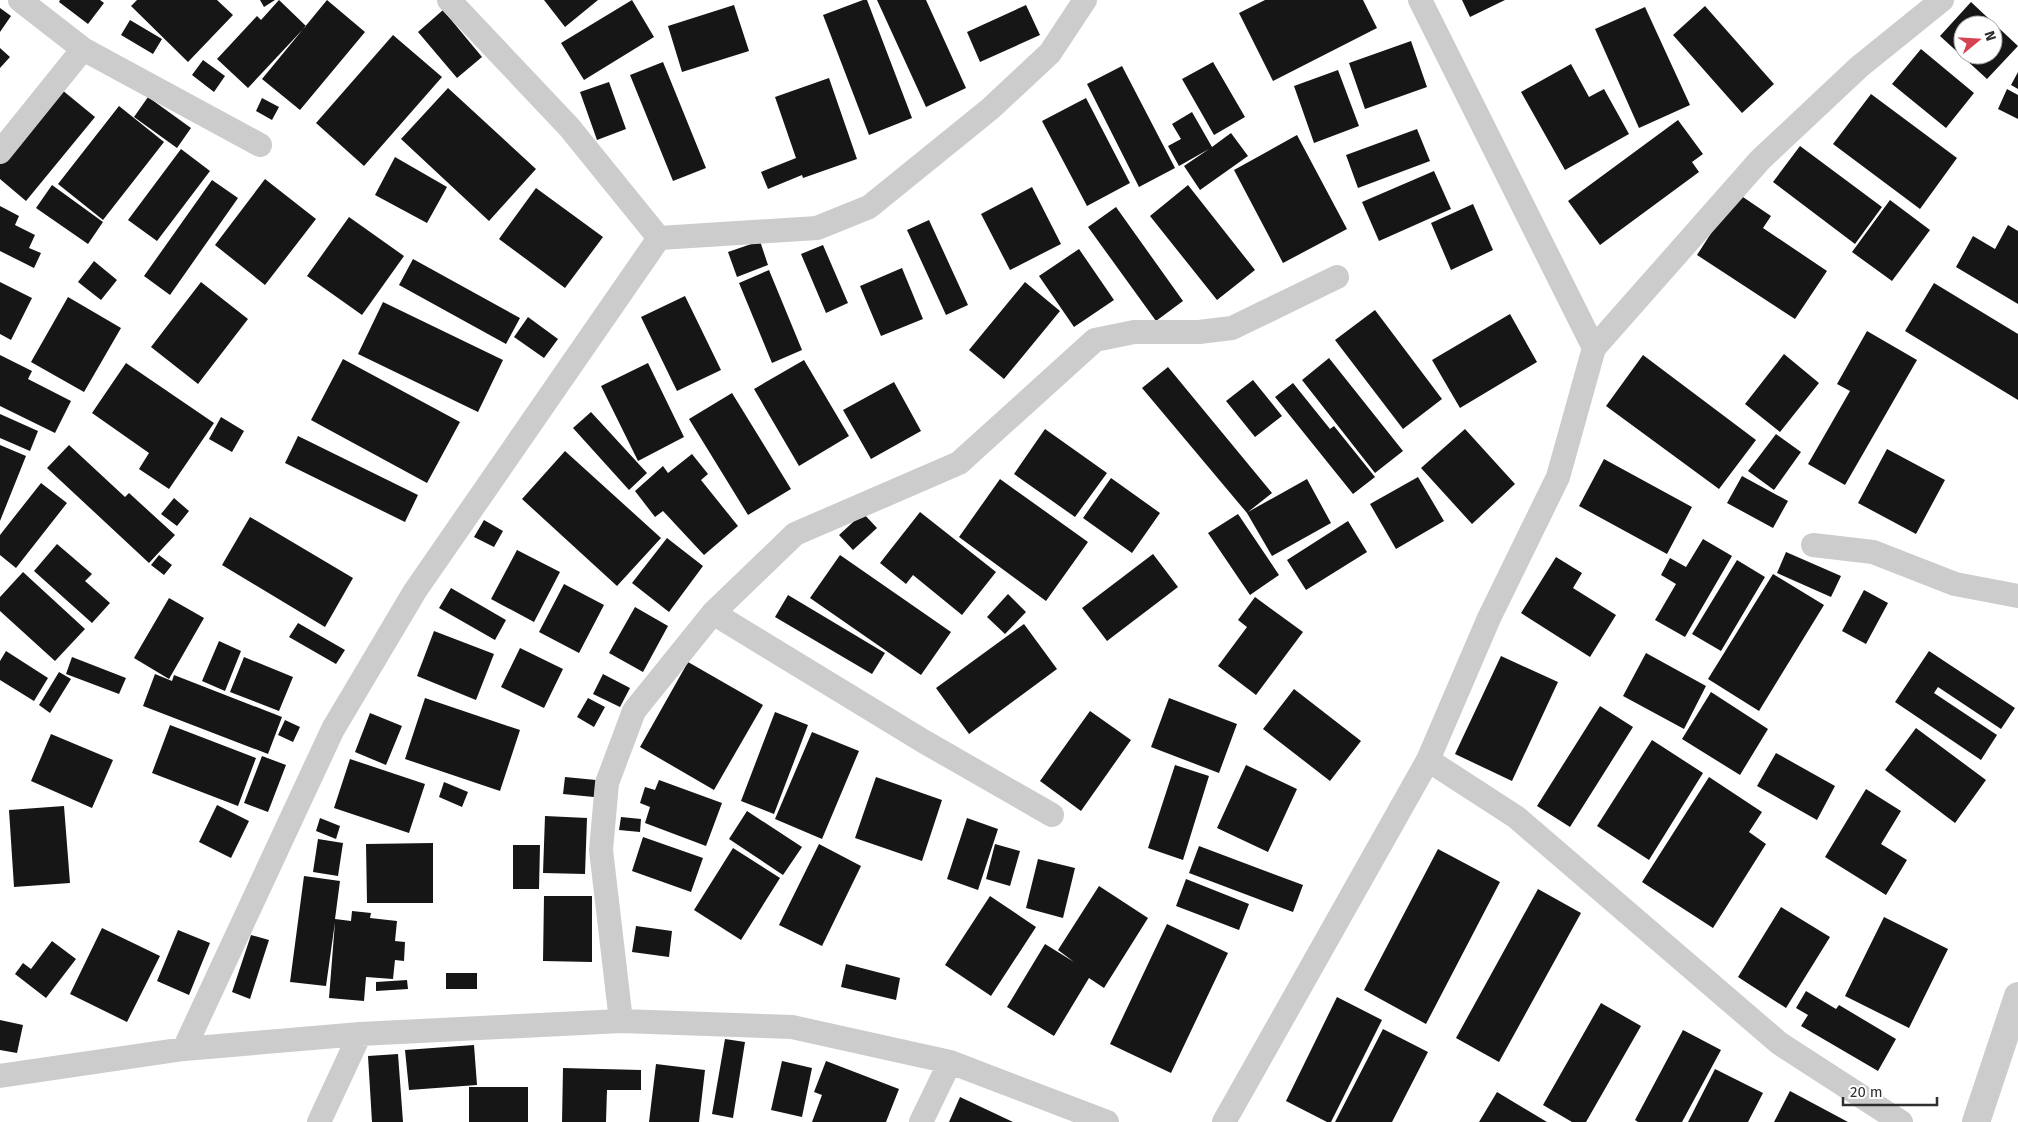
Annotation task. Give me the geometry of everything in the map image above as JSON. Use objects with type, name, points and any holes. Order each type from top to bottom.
[{"type":"street","points":[[20,0],[82,49],[260,145]]},
{"type":"street","points":[[449,0],[569,127],[659,238]]},
{"type":"street","points":[[659,238],[817,228],[868,207],[990,109],[1050,53],[1085,0]]},
{"type":"street","points":[[1420,0],[1594,348]]},
{"type":"street","points":[[1224,1122],[1428,760],[1489,618],[1558,476],[1594,348],[1760,160],[1858,66],[1942,0]]},
{"type":"street","points":[[0,152],[82,49]]},
{"type":"street","points":[[184,1049],[333,729],[415,590],[659,238]]},
{"type":"street","points":[[621,1021],[601,850],[607,783],[634,711],[713,613],[795,534],[959,463],[1095,340],[1134,332],[1199,332],[1232,328],[1337,277]]},
{"type":"street","points":[[1813,545],[1873,552],[1955,584],[2018,596]]},
{"type":"street","points":[[713,613],[923,741],[1052,815]]},
{"type":"street","points":[[1428,760],[1516,817],[1779,1043],[1901,1122]]},
{"type":"street","points":[[1976,1122],[2018,996]]},
{"type":"street","points":[[0,1076],[184,1049],[360,1034],[621,1021],[792,1027],[950,1062],[1107,1122]]},
{"type":"street","points":[[319,1122],[360,1034]]},
{"type":"street","points":[[921,1122],[950,1062]]},
{"type":"building","points":[[60,0],[100,0],[104,3],[88,24],[59,2]]},
{"type":"building","points":[[137,0],[217,0],[233,15],[188,62],[131,6]]},
{"type":"building","points":[[260,0],[275,0],[264,7]]},
{"type":"building","points":[[279,0],[306,26],[248,88],[217,59],[257,16],[261,20]]},
{"type":"building","points":[[327,0],[365,32],[300,110],[262,79]]},
{"type":"building","points":[[544,0],[598,0],[565,27]]},
{"type":"building","points":[[632,0],[654,37],[584,80],[561,43]]},
{"type":"building","points":[[867,0],[912,118],[869,135],[823,15]]},
{"type":"building","points":[[877,0],[926,0],[966,88],[926,107]]},
{"type":"building","points":[[1265,0],[1363,0],[1377,28],[1273,81],[1239,13]]},
{"type":"building","points":[[1462,0],[1505,0],[1470,17]]},
{"type":"building","points":[[1971,2],[1985,15],[1959,15]]},
{"type":"building","points":[[734,5],[749,51],[682,72],[668,26]]},
{"type":"building","points":[[1026,5],[1040,35],[980,62],[967,32]]},
{"type":"building","points":[[1705,6],[1774,84],[1742,113],[1673,35]]},
{"type":"building","points":[[1645,7],[1690,105],[1639,128],[1595,29]]},
{"type":"building","points":[[0,8],[11,16],[0,32]]},
{"type":"building","points":[[443,10],[482,57],[457,78],[418,32]]},
{"type":"building","points":[[130,20],[162,39],[153,54],[121,35]]},
{"type":"building","points":[[1953,22],[1953,48],[1940,36]]},
{"type":"building","points":[[2003,32],[2018,46],[2003,62]]},
{"type":"building","points":[[393,35],[442,77],[364,166],[316,123]]},
{"type":"building","points":[[1411,41],[1427,87],[1365,109],[1349,63]]},
{"type":"building","points":[[0,48],[10,57],[0,68]]},
{"type":"building","points":[[1921,49],[1974,93],[1946,128],[1892,84]]},
{"type":"building","points":[[203,60],[225,76],[214,92],[192,75]]},
{"type":"building","points":[[663,62],[706,168],[673,181],[630,75]]},
{"type":"building","points":[[1213,62],[1245,117],[1214,135],[1182,79]]},
{"type":"building","points":[[1571,64],[1589,97],[1604,89],[1629,134],[1565,170],[1521,92]]},
{"type":"building","points":[[1972,65],[2000,65],[1987,79]]},
{"type":"building","points":[[1122,66],[1175,168],[1139,187],[1087,84]]},
{"type":"building","points":[[1338,70],[1359,126],[1314,143],[1294,86]]},
{"type":"building","points":[[2018,72],[2018,89],[2011,85]]},
{"type":"building","points":[[829,78],[857,159],[803,178],[802,175],[768,189],[761,172],[796,158],[775,97]]},
{"type":"building","points":[[609,82],[626,129],[597,140],[580,92]]},
{"type":"building","points":[[56,85],[95,117],[26,201],[0,179],[0,153]]},
{"type":"building","points":[[448,88],[536,169],[489,221],[401,139]]},
{"type":"building","points":[[2007,89],[2018,95],[2018,119],[1998,109]]},
{"type":"building","points":[[1871,94],[1957,158],[1920,209],[1833,144]]},
{"type":"building","points":[[148,97],[191,128],[177,148],[134,117]]},
{"type":"building","points":[[262,98],[279,107],[272,120],[256,111]]},
{"type":"building","points":[[1086,98],[1130,183],[1087,206],[1042,121]]},
{"type":"building","points":[[119,106],[164,142],[103,220],[58,184]]},
{"type":"building","points":[[1192,112],[1212,147],[1231,133],[1248,156],[1200,190],[1184,166],[1209,149],[1179,166],[1168,146],[1181,139],[1172,124]]},
{"type":"building","points":[[1678,120],[1703,154],[1692,162],[1699,172],[1600,245],[1568,201]]},
{"type":"building","points":[[1417,129],[1430,161],[1358,188],[1346,155]]},
{"type":"building","points":[[1297,135],[1347,229],[1283,263],[1234,170]]},
{"type":"building","points":[[1800,146],[1882,207],[1855,244],[1773,182]]},
{"type":"building","points":[[181,149],[210,171],[157,241],[128,220]]},
{"type":"building","points":[[395,157],[447,187],[427,223],[375,195]]},
{"type":"building","points":[[1434,171],[1451,209],[1379,241],[1362,202]]},
{"type":"building","points":[[265,179],[316,219],[265,285],[215,245]]},
{"type":"building","points":[[212,180],[238,198],[170,295],[144,276]]},
{"type":"building","points":[[52,185],[103,222],[88,244],[36,208]]},
{"type":"building","points":[[1188,185],[1255,270],[1217,300],[1150,216]]},
{"type":"building","points":[[1032,187],[1061,244],[1010,270],[981,214]]},
{"type":"building","points":[[536,188],[603,237],[565,288],[499,239]]},
{"type":"building","points":[[1737,193],[1771,216],[1763,228],[1827,271],[1795,319],[1697,255]]},
{"type":"building","points":[[1890,200],[1930,230],[1892,281],[1852,252]]},
{"type":"building","points":[[1473,204],[1493,250],[1451,270],[1431,223]]},
{"type":"building","points":[[0,206],[19,216],[15,225],[35,235],[29,248],[41,253],[34,268],[0,251]]},
{"type":"building","points":[[1116,207],[1183,301],[1156,321],[1088,227]]},
{"type":"building","points":[[349,217],[404,256],[362,315],[307,276]]},
{"type":"building","points":[[929,220],[968,305],[946,315],[907,230]]},
{"type":"building","points":[[2008,225],[2018,231],[2018,304],[1956,267],[1973,236],[1995,249]]},
{"type":"building","points":[[760,241],[768,265],[737,277],[728,252]]},
{"type":"building","points":[[823,245],[848,303],[826,313],[801,254]]},
{"type":"building","points":[[1079,249],[1114,300],[1074,327],[1039,276]]},
{"type":"building","points":[[413,259],[520,318],[506,344],[399,285]]},
{"type":"building","points":[[94,261],[117,280],[101,300],[78,282]]},
{"type":"building","points":[[902,268],[923,319],[881,336],[860,286]]},
{"type":"building","points":[[769,270],[802,350],[772,363],[739,283]]},
{"type":"building","points":[[0,282],[32,298],[11,340],[0,334]]},
{"type":"building","points":[[201,282],[248,319],[198,384],[151,347]]},
{"type":"building","points":[[1025,282],[1060,311],[1004,379],[969,350]]},
{"type":"building","points":[[1934,283],[2018,334],[2018,400],[1905,331]]},
{"type":"building","points":[[685,296],[721,370],[677,391],[641,317]]},
{"type":"building","points":[[68,297],[121,328],[84,392],[31,362]]},
{"type":"building","points":[[383,302],[503,360],[478,412],[358,354]]},
{"type":"building","points":[[1375,310],[1442,399],[1403,429],[1335,340]]},
{"type":"building","points":[[1510,314],[1537,362],[1460,408],[1432,360]]},
{"type":"building","points":[[528,317],[558,339],[544,358],[514,337]]},
{"type":"building","points":[[1867,331],[1917,360],[1845,485],[1808,464],[1850,391],[1837,384]]},
{"type":"building","points":[[1784,354],[1819,383],[1780,432],[1745,404]]},
{"type":"building","points":[[0,355],[32,371],[28,379],[71,401],[55,433],[0,406]]},
{"type":"building","points":[[1643,355],[1756,440],[1719,489],[1606,406]]},
{"type":"building","points":[[1329,358],[1403,451],[1375,473],[1302,380]]},
{"type":"building","points":[[343,359],[460,422],[427,483],[311,420]]},
{"type":"building","points":[[804,360],[849,436],[799,466],[754,389]]},
{"type":"building","points":[[126,363],[214,423],[169,489],[139,469],[149,453],[92,413]]},
{"type":"building","points":[[648,363],[684,437],[638,461],[601,386]]},
{"type":"building","points":[[1168,367],[1272,493],[1248,512],[1307,479],[1331,523],[1272,556],[1247,513],[1142,388]]},
{"type":"building","points":[[1253,380],[1282,416],[1255,437],[1226,401]]},
{"type":"building","points":[[894,382],[921,431],[871,459],[843,410]]},
{"type":"building","points":[[1293,383],[1330,429],[1334,426],[1375,477],[1353,494],[1275,397]]},
{"type":"building","points":[[732,393],[791,489],[748,515],[689,419]]},
{"type":"building","points":[[591,412],[647,473],[629,490],[573,428]]},
{"type":"building","points":[[0,414],[38,431],[30,451],[0,438]]},
{"type":"building","points":[[221,417],[244,431],[232,452],[209,439]]},
{"type":"building","points":[[1045,429],[1107,473],[1075,517],[1014,474]]},
{"type":"building","points":[[1465,429],[1515,484],[1472,524],[1421,468]]},
{"type":"building","points":[[1776,434],[1801,452],[1774,490],[1748,471]]},
{"type":"building","points":[[298,436],[418,495],[405,522],[285,463]]},
{"type":"building","points":[[0,445],[26,456],[0,521]]},
{"type":"building","points":[[69,445],[125,497],[129,493],[175,535],[149,563],[47,468]]},
{"type":"building","points":[[1887,449],[1945,480],[1916,534],[1858,503]]},
{"type":"building","points":[[565,451],[661,538],[617,586],[522,499]]},
{"type":"building","points":[[692,454],[708,474],[701,480],[738,526],[704,555],[663,511],[655,517],[635,491],[663,466],[668,473]]},
{"type":"building","points":[[1604,459],[1692,507],[1667,554],[1579,506]]},
{"type":"building","points":[[1742,476],[1788,501],[1773,528],[1727,503]]},
{"type":"building","points":[[1418,477],[1444,521],[1396,549],[1370,504]]},
{"type":"building","points":[[1111,478],[1160,513],[1132,553],[1083,518]]},
{"type":"building","points":[[1000,479],[1088,542],[1046,601],[959,537]]},
{"type":"building","points":[[41,483],[67,503],[16,568],[0,555],[0,535]]},
{"type":"building","points":[[174,498],[189,511],[177,526],[161,514]]},
{"type":"building","points":[[920,512],[996,572],[962,615],[913,575],[906,584],[880,563]]},
{"type":"building","points":[[863,513],[877,528],[853,550],[839,535]]},
{"type":"building","points":[[1238,514],[1279,575],[1250,595],[1208,533]]},
{"type":"building","points":[[250,517],[353,578],[325,627],[222,565]]},
{"type":"building","points":[[484,520],[503,531],[494,547],[474,537]]},
{"type":"building","points":[[1348,521],[1367,552],[1306,590],[1287,560]]},
{"type":"building","points":[[667,538],[703,566],[669,612],[632,583]]},
{"type":"building","points":[[1703,539],[1732,556],[1685,637],[1655,620],[1676,584],[1661,575],[1670,558],[1686,567]]},
{"type":"building","points":[[57,544],[92,574],[85,581],[110,603],[92,623],[34,571]]},
{"type":"building","points":[[517,550],[560,572],[534,622],[491,599]]},
{"type":"building","points":[[1786,552],[1841,576],[1831,597],[1777,573]]},
{"type":"building","points":[[1153,554],[1178,587],[1107,641],[1082,608]]},
{"type":"building","points":[[159,555],[172,565],[164,575],[151,565]]},
{"type":"building","points":[[840,555],[951,632],[921,675],[810,598]]},
{"type":"building","points":[[1556,557],[1582,573],[1573,588],[1616,615],[1590,657],[1521,613]]},
{"type":"building","points":[[1737,560],[1765,577],[1721,651],[1692,634]]},
{"type":"building","points":[[23,572],[85,629],[55,661],[0,611],[0,597]]},
{"type":"building","points":[[1773,574],[1824,605],[1759,711],[1708,679]]},
{"type":"building","points":[[564,584],[604,605],[579,653],[539,632]]},
{"type":"building","points":[[451,588],[506,620],[495,640],[439,608]]},
{"type":"building","points":[[1864,590],[1888,603],[1866,644],[1842,631]]},
{"type":"building","points":[[1008,594],[1026,612],[1005,634],[987,617]]},
{"type":"building","points":[[788,595],[885,653],[872,674],[775,617]]},
{"type":"building","points":[[1255,597],[1303,632],[1256,695],[1218,666],[1247,627],[1238,620]]},
{"type":"building","points":[[169,598],[204,618],[169,679],[134,658]]},
{"type":"building","points":[[635,607],[668,626],[643,672],[609,653]]},
{"type":"building","points":[[298,623],[345,650],[336,664],[289,637]]},
{"type":"building","points":[[1024,624],[1057,669],[969,734],[936,688]]},
{"type":"building","points":[[434,631],[494,654],[476,700],[417,676]]},
{"type":"building","points":[[219,641],[241,651],[225,691],[202,681]]},
{"type":"building","points":[[520,648],[563,669],[544,708],[501,687]]},
{"type":"building","points":[[6,651],[48,678],[34,701],[0,680],[0,661]]},
{"type":"building","points":[[1929,651],[2015,708],[2001,729],[1938,687],[1934,693],[1997,735],[1981,760],[1895,702]]},
{"type":"building","points":[[1646,653],[1706,686],[1684,729],[1623,696]]},
{"type":"building","points":[[1501,656],[1558,682],[1512,781],[1455,754]]},
{"type":"building","points":[[72,657],[126,678],[119,694],[66,674]]},
{"type":"building","points":[[244,657],[293,677],[279,711],[230,692]]},
{"type":"building","points":[[688,662],[763,705],[714,790],[640,747]]},
{"type":"building","points":[[59,672],[71,679],[50,713],[39,705]]},
{"type":"building","points":[[155,674],[172,681],[174,675],[282,717],[268,754],[143,706]]},
{"type":"building","points":[[603,674],[630,688],[620,707],[593,694]]},
{"type":"building","points":[[1294,689],[1361,741],[1330,781],[1263,729]]},
{"type":"building","points":[[1711,692],[1768,729],[1740,775],[1682,739]]},
{"type":"building","points":[[425,698],[520,730],[500,791],[405,759]]},
{"type":"building","points":[[588,698],[605,707],[594,727],[577,717]]},
{"type":"building","points":[[1169,698],[1237,724],[1219,773],[1151,747]]},
{"type":"building","points":[[1600,706],[1633,727],[1570,827],[1537,806]]},
{"type":"building","points":[[1090,711],[1131,740],[1081,811],[1040,781]]},
{"type":"building","points":[[775,712],[808,725],[774,814],[741,801]]},
{"type":"building","points":[[370,713],[402,726],[386,765],[355,752]]},
{"type":"building","points":[[285,720],[300,727],[293,742],[278,735]]},
{"type":"building","points":[[170,725],[256,758],[238,806],[152,773]]},
{"type":"building","points":[[1916,728],[1986,780],[1955,823],[1885,770]]},
{"type":"building","points":[[812,732],[859,751],[822,839],[775,819]]},
{"type":"building","points":[[51,734],[113,760],[92,808],[31,781]]},
{"type":"building","points":[[1652,740],[1703,773],[1649,860],[1597,826]]},
{"type":"building","points":[[1776,753],[1835,786],[1817,820],[1757,786]]},
{"type":"building","points":[[262,756],[286,765],[268,812],[244,803]]},
{"type":"building","points":[[350,759],[425,784],[409,833],[334,808]]},
{"type":"building","points":[[1175,765],[1209,776],[1183,860],[1148,848]]},
{"type":"building","points":[[1246,765],[1297,789],[1268,852],[1217,828]]},
{"type":"building","points":[[565,777],[596,780],[594,797],[563,794]]},
{"type":"building","points":[[876,777],[942,800],[922,861],[855,838]]},
{"type":"building","points":[[1709,777],[1762,812],[1749,832],[1766,844],[1713,928],[1642,882]]},
{"type":"building","points":[[659,780],[722,803],[706,846],[645,823],[650,807],[640,803],[645,787],[655,790]]},
{"type":"building","points":[[444,782],[468,792],[462,807],[439,797]]},
{"type":"building","points":[[1866,789],[1901,811],[1881,844],[1907,860],[1886,895],[1825,857]]},
{"type":"building","points":[[217,805],[249,821],[231,858],[199,842]]},
{"type":"building","points":[[64,806],[70,883],[14,887],[9,810]]},
{"type":"building","points":[[747,811],[802,847],[783,875],[729,839]]},
{"type":"building","points":[[545,816],[587,818],[585,874],[543,873]]},
{"type":"building","points":[[621,817],[641,819],[640,832],[619,830]]},
{"type":"building","points":[[320,818],[340,826],[336,839],[316,831]]},
{"type":"building","points":[[967,818],[998,829],[978,890],[947,879]]},
{"type":"building","points":[[643,837],[703,858],[691,892],[632,871]]},
{"type":"building","points":[[318,839],[343,843],[338,876],[313,872]]},
{"type":"building","points":[[433,843],[433,903],[367,903],[366,844]]},
{"type":"building","points":[[819,844],[861,866],[822,946],[779,925]]},
{"type":"building","points":[[995,844],[1020,851],[1010,886],[986,879]]},
{"type":"building","points":[[513,845],[540,845],[539,889],[513,889]]},
{"type":"building","points":[[1199,846],[1303,885],[1293,912],[1189,873]]},
{"type":"building","points":[[733,848],[780,878],[741,940],[694,910]]},
{"type":"building","points":[[1438,849],[1500,882],[1426,1024],[1364,990]]},
{"type":"building","points":[[1038,859],[1075,868],[1063,918],[1026,908]]},
{"type":"building","points":[[304,876],[340,881],[335,919],[351,921],[352,911],[371,913],[370,918],[397,921],[395,941],[405,942],[404,961],[395,960],[393,979],[366,977],[364,1001],[329,998],[335,922],[326,986],[290,982]]},
{"type":"building","points":[[1186,879],[1249,904],[1239,930],[1176,906]]},
{"type":"building","points":[[1099,886],[1148,918],[1104,988],[1089,978],[1054,1036],[1007,1007],[1045,944],[1074,962],[1058,950]]},
{"type":"building","points":[[1538,889],[1581,913],[1499,1062],[1456,1038]]},
{"type":"building","points":[[544,896],[592,896],[592,962],[543,961]]},
{"type":"building","points":[[990,896],[1036,927],[991,996],[945,965]]},
{"type":"building","points":[[1781,907],[1830,937],[1786,1008],[1738,977]]},
{"type":"building","points":[[1884,917],[1948,949],[1909,1028],[1845,996]]},
{"type":"building","points":[[1167,924],[1228,953],[1171,1073],[1110,1044]]},
{"type":"building","points":[[636,926],[672,931],[669,957],[632,952]]},
{"type":"building","points":[[102,928],[160,956],[127,1022],[70,994]]},
{"type":"building","points":[[178,930],[210,943],[189,995],[157,981]]},
{"type":"building","points":[[251,935],[269,940],[250,999],[232,992]]},
{"type":"building","points":[[52,941],[76,959],[46,998],[15,974],[23,963],[31,969]]},
{"type":"building","points":[[846,964],[900,978],[896,1000],[841,987]]},
{"type":"building","points":[[446,973],[477,973],[477,989],[446,989]]},
{"type":"building","points":[[407,980],[408,989],[376,991],[376,982]]},
{"type":"building","points":[[1806,991],[1836,1009],[1839,1005],[1896,1039],[1878,1071],[1801,1026],[1808,1015],[1796,1008]]},
{"type":"building","points":[[1337,997],[1382,1020],[1331,1122],[1327,1122],[1286,1101]]},
{"type":"building","points":[[1601,1003],[1641,1026],[1586,1122],[1572,1122],[1543,1105]]},
{"type":"building","points":[[0,1020],[23,1025],[17,1053],[0,1050]]},
{"type":"building","points":[[1383,1029],[1428,1052],[1392,1122],[1335,1122]]},
{"type":"building","points":[[1683,1030],[1721,1050],[1682,1122],[1638,1122],[1635,1120]]},
{"type":"building","points":[[725,1039],[745,1042],[733,1118],[712,1114]]},
{"type":"building","points":[[474,1045],[477,1085],[409,1090],[405,1050]]},
{"type":"building","points":[[398,1054],[403,1122],[372,1122],[368,1056]]},
{"type":"building","points":[[782,1061],[812,1068],[802,1117],[771,1110]]},
{"type":"building","points":[[826,1061],[899,1089],[886,1122],[812,1122],[822,1095],[814,1092]]},
{"type":"building","points":[[656,1064],[705,1070],[699,1122],[649,1122]]},
{"type":"building","points":[[563,1068],[641,1070],[641,1090],[607,1090],[606,1122],[562,1122]]},
{"type":"building","points":[[1715,1069],[1763,1093],[1748,1122],[1688,1122]]},
{"type":"building","points":[[469,1087],[528,1087],[528,1122],[469,1122]]},
{"type":"building","points":[[1790,1091],[1848,1122],[1774,1122]]},
{"type":"building","points":[[1497,1092],[1547,1122],[1479,1122]]},
{"type":"building","points":[[960,1097],[1013,1122],[949,1122]]}]
